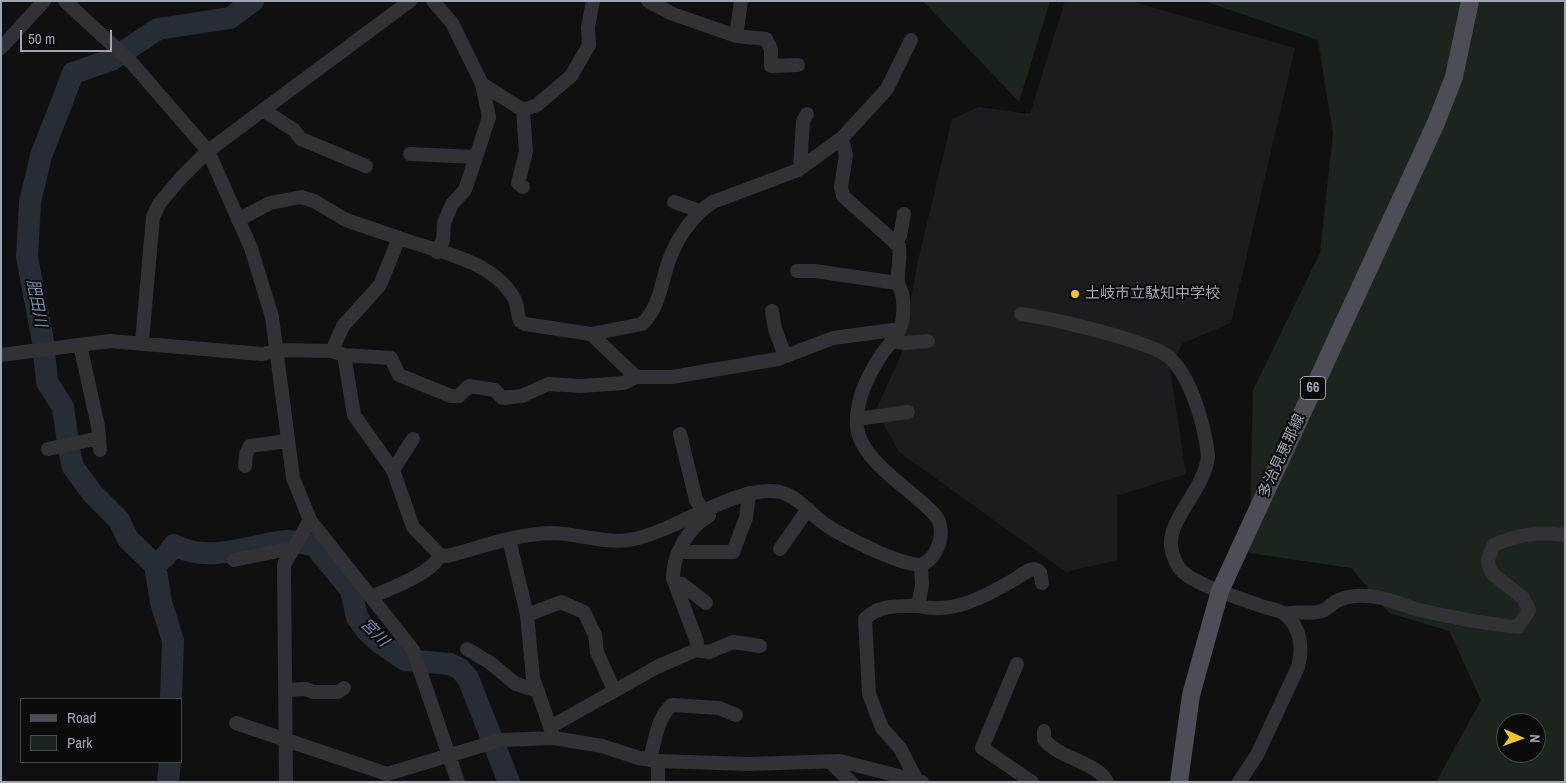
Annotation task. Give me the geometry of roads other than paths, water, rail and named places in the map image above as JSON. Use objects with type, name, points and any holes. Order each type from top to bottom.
[{"type":"main road","name":"多治見恵那線","points":[[1179,782],[1192,695],[1220,591],[1436,123],[1454,77],[1470,1]]},
{"type":"street","points":[[1,48],[44,1]]},
{"type":"street","points":[[65,1],[131,62],[208,151],[251,248],[272,318],[293,478],[310,520],[413,650],[458,782]]},
{"type":"street","points":[[142,342],[152,217],[159,204],[179,180],[208,151],[410,1]]},
{"type":"street","points":[[433,1],[452,23],[482,84],[489,117],[488,125],[465,190],[452,204],[444,223],[442,240],[437,252]]},
{"type":"street","points":[[523,110],[537,105],[571,76],[589,45],[588,27],[593,1]]},
{"type":"street","points":[[736,36],[741,1]]},
{"type":"street","points":[[650,2],[673,14],[736,36],[766,39],[771,49],[771,66],[798,65]]},
{"type":"street","points":[[238,220],[270,203],[301,197],[314,201],[346,220],[478,266],[504,284],[516,300],[520,321],[525,324],[591,334],[642,324],[654,308],[671,253],[700,211],[713,202],[800,168],[842,138],[887,89],[911,40]]},
{"type":"street","points":[[482,84],[523,110]]},
{"type":"street","points":[[263,110],[294,130],[301,139],[366,166]]},
{"type":"street","points":[[523,110],[526,152],[518,184],[523,187]]},
{"type":"street","points":[[800,168],[803,121],[807,114]]},
{"type":"street","points":[[399,238],[380,285],[343,326],[338,353],[354,415],[393,470],[413,527],[440,555],[448,556],[509,539],[550,533],[633,539],[749,493],[765,490],[781,492],[808,509],[823,523],[855,542],[910,564],[922,565],[934,556],[940,544],[937,516],[870,454],[860,438],[857,428],[860,398],[880,356],[900,329],[902,295],[897,283],[901,256],[899,246],[843,196],[841,187],[846,155],[842,138]]},
{"type":"street","points":[[410,154],[476,157]]},
{"type":"street","points":[[674,202],[700,211]]},
{"type":"street","points":[[896,243],[900,236],[904,214]]},
{"type":"street","points":[[797,271],[815,270],[897,283]]},
{"type":"street","points":[[772,311],[775,329],[785,356]]},
{"type":"street","points":[[1021,314],[1046,318],[1152,348],[1166,355],[1182,372],[1190,388],[1208,456],[1207,468],[1200,485],[1178,520],[1171,545],[1175,561],[1184,573],[1220,591],[1285,614],[1295,611],[1311,613],[1323,610],[1337,601],[1349,597],[1368,596],[1379,597],[1422,611],[1492,625],[1518,627],[1529,610],[1524,598],[1493,574],[1489,567],[1488,559],[1494,545],[1516,535],[1546,533],[1565,535]]},
{"type":"street","points":[[1,355],[110,341],[142,342],[262,354],[275,352],[338,353],[391,358],[399,375],[451,396],[459,396],[469,386],[496,390],[502,398],[522,396],[548,384],[581,386],[624,382],[636,377],[672,378],[785,356],[832,338],[900,329]]},
{"type":"street","points":[[591,334],[636,377]]},
{"type":"street","points":[[892,341],[905,343],[928,341]]},
{"type":"street","points":[[48,449],[97,443],[77,345]]},
{"type":"street","points":[[857,419],[908,412]]},
{"type":"street","points":[[680,434],[696,500],[714,514],[698,523],[689,532],[673,568],[675,584],[697,642],[696,650]]},
{"type":"street","points":[[393,470],[413,439]]},
{"type":"street","points":[[245,466],[246,454],[250,446],[288,441]]},
{"type":"street","points":[[679,552],[733,552],[746,518],[749,493]]},
{"type":"street","points":[[780,549],[808,509]]},
{"type":"street","points":[[286,782],[284,565],[310,520]]},
{"type":"street","points":[[509,539],[527,615],[530,659],[538,691],[553,732]]},
{"type":"street","points":[[234,560],[283,550],[292,552]]},
{"type":"street","points":[[371,598],[410,579],[434,564],[440,555]]},
{"type":"street","points":[[918,606],[922,585],[922,565]]},
{"type":"street","points":[[920,781],[900,748],[882,728],[869,694],[866,619],[877,609],[890,606],[938,608],[960,606],[986,596],[1027,570],[1036,569],[1040,572],[1042,583]]},
{"type":"street","points":[[675,584],[682,584],[706,604]]},
{"type":"street","points":[[527,615],[561,602],[584,612],[595,635],[597,652],[614,690]]},
{"type":"street","points":[[1239,782],[1257,755],[1298,667],[1301,656],[1299,635],[1285,614]]},
{"type":"street","points":[[553,732],[614,690],[657,667],[696,650],[709,652],[734,642],[760,646]]},
{"type":"street","points":[[467,649],[490,662],[516,684],[538,691]]},
{"type":"street","points":[[1017,664],[982,748],[1032,782]]},
{"type":"street","points":[[285,690],[306,689],[313,692],[338,692],[344,688]]},
{"type":"street","points":[[658,782],[653,760],[656,743],[662,716],[672,705],[719,708],[736,715]]},
{"type":"street","points":[[236,723],[387,774],[501,740],[553,732],[623,754],[653,760],[749,764],[848,763],[920,781]]},
{"type":"street","points":[[1044,731],[1044,739],[1052,747],[1101,774],[1107,782]]},
{"type":"street","points":[[830,762],[851,782]]},
{"type":"waterway","name":"肥田川","points":[[171,698],[173,641],[161,602],[155,565],[128,539],[119,520],[93,494],[73,467],[63,407],[47,382],[43,341],[27,257],[30,202],[41,156],[73,73],[111,60],[158,29],[230,18],[253,1]]},
{"type":"waterway","name":"宮川","points":[[155,565],[165,557],[174,545],[202,553],[230,552],[287,541],[314,545],[351,590],[357,617],[366,630],[380,643],[405,660],[450,664],[460,669],[468,678],[509,782]]},
{"type":"waterway","name":"肥田川","points":[[168,782],[170,763]]},
{"type":"place","name":"土岐市立駄知中学校","points":[[1075,294]]}]
